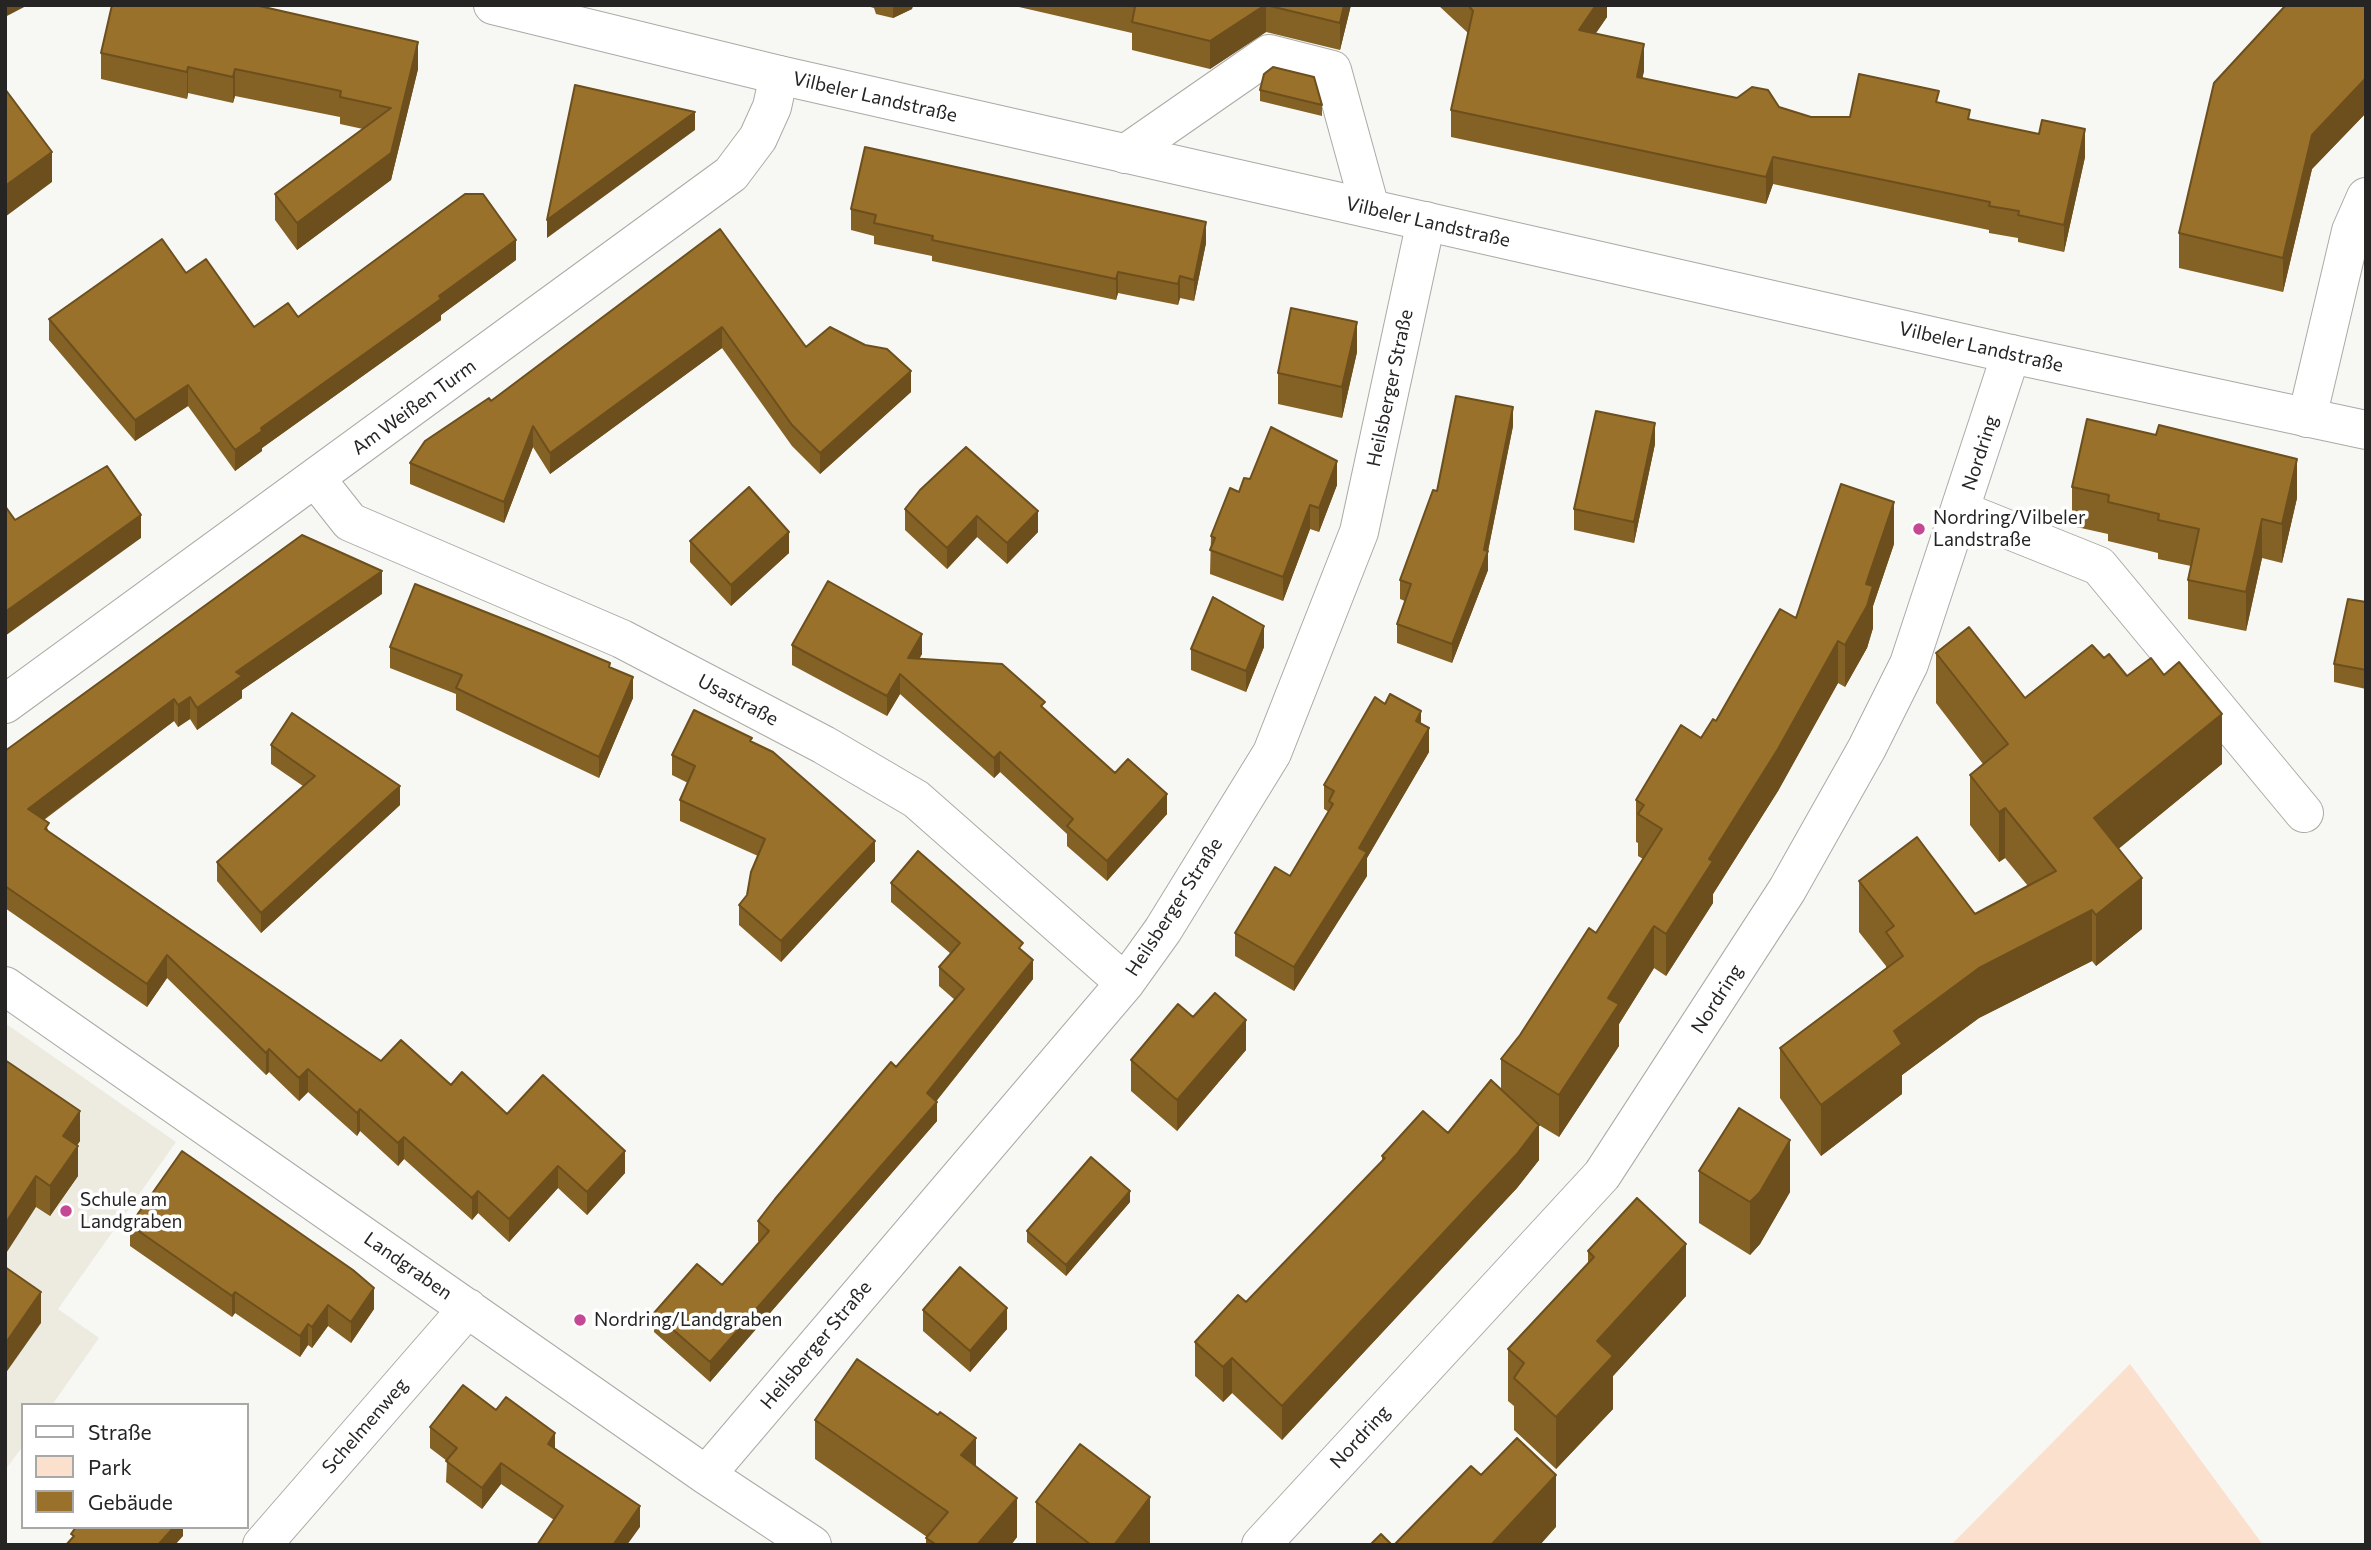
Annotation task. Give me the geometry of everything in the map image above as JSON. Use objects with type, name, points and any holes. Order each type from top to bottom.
[{"type":"street","name":"Vilbeler Landstraße","points":[[492,5],[779,75],[2011,354],[2366,430]]},
{"type":"street","points":[[1125,153],[1269,54],[1332,70],[1370,208]]},
{"type":"street","name":"Am Weißen Turm","points":[[5,704],[731,174],[758,138],[772,107],[779,75]]},
{"type":"street","points":[[2307,418],[2351,231],[2366,197]]},
{"type":"street","name":"Heilsberger Straße","points":[[706,1475],[1125,983],[1163,930],[1272,753],[1359,532],[1426,221]]},
{"type":"street","name":"Nordring","points":[[1261,1545],[1602,1175],[1787,890],[1867,748],[1909,664],[1962,511],[2011,354]]},
{"type":"street","name":"Usastraße","points":[[316,479],[351,522],[622,639],[824,745],[916,799],[1125,983]]},
{"type":"street","points":[[1962,511],[2099,566],[2304,813]]},
{"type":"street","name":"Landgraben","points":[[5,986],[706,1475],[812,1545]]},
{"type":"street","name":"Schelmenweg","points":[[262,1545],[468,1308]]},
{"type":"shaded area","name":"Schule am Landgraben","points":[[5,1023],[176,1142],[58,1309],[99,1338],[53,1403],[21,1403],[21,1449],[5,1470]]},
{"type":"green space","points":[[2130,1364],[2263,1545],[1951,1545]]},
{"type":"building","points":[[112,5],[255,5],[418,42],[391,153],[297,223],[275,194],[391,108],[340,97],[341,91],[235,69],[233,77],[188,67],[187,72],[101,53]]},
{"type":"building","points":[[1129,5],[1265,5],[1210,41],[1132,22],[1135,7]]},
{"type":"building","points":[[1266,5],[1344,5],[1340,23]]},
{"type":"building","points":[[1468,5],[1596,5],[1579,30],[1644,44],[1637,77],[1737,98],[1752,87],[1768,90],[1779,107],[1811,117],[1850,117],[1859,74],[1939,91],[1936,102],[1970,110],[1968,119],[2039,134],[2042,120],[2085,129],[2064,225],[2018,215],[2019,211],[1989,206],[1990,202],[1773,157],[1766,177],[1451,110],[1473,11]]},
{"type":"building","points":[[2286,5],[2366,5],[2366,78],[2312,135],[2283,258],[2179,233],[2214,83]]},
{"type":"building","points":[[1273,67],[1314,77],[1322,105],[1260,90],[1264,74]]},
{"type":"building","points":[[575,85],[695,112],[547,220]]},
{"type":"building","points":[[5,89],[52,152],[5,186]]},
{"type":"building","points":[[865,147],[1206,222],[1194,280],[1180,276],[1178,284],[1118,272],[1116,279],[932,240],[933,236],[874,223],[876,215],[851,209]]},
{"type":"building","points":[[465,194],[483,194],[516,240],[439,296],[441,299],[261,428],[262,431],[235,450],[188,385],[135,420],[49,319],[162,239],[186,273],[206,259],[254,327],[288,303],[298,317]]},
{"type":"building","points":[[720,229],[806,347],[830,327],[865,345],[887,349],[911,371],[820,453],[792,425],[722,327],[550,453],[533,426],[504,502],[410,463],[425,441],[489,398],[491,401]]},
{"type":"building","points":[[1291,308],[1357,322],[1342,387],[1278,373]]},
{"type":"building","points":[[1456,396],[1513,407],[1484,550],[1488,551],[1452,644],[1397,624],[1411,584],[1400,580],[1433,490],[1437,491]]},
{"type":"building","points":[[1596,411],[1655,423],[1634,522],[1574,509]]},
{"type":"building","points":[[2087,419],[2156,435],[2159,425],[2297,459],[2282,524],[2262,519],[2246,592],[2188,580],[2199,529],[2158,520],[2159,514],[2108,502],[2109,495],[2072,487]]},
{"type":"building","points":[[1271,427],[1337,461],[1319,508],[1310,505],[1283,577],[1210,550],[1215,538],[1211,536],[1230,488],[1239,492],[1244,478],[1250,479]]},
{"type":"building","points":[[966,447],[1038,511],[1007,543],[977,516],[947,548],[905,509],[920,490]]},
{"type":"building","points":[[107,466],[141,515],[5,612],[5,506],[15,520]]},
{"type":"building","points":[[1841,484],[1894,502],[1866,584],[1873,586],[1867,606],[1845,645],[1838,641],[1778,749],[1709,859],[1713,861],[1666,934],[1654,926],[1608,998],[1619,1004],[1559,1095],[1501,1059],[1520,1035],[1589,928],[1596,933],[1662,829],[1638,814],[1644,805],[1636,800],[1681,725],[1701,738],[1713,719],[1716,721],[1780,609],[1796,618]]},
{"type":"building","points":[[749,487],[789,532],[731,585],[690,541]]},
{"type":"building","points":[[302,535],[382,571],[236,672],[242,676],[197,708],[190,697],[178,705],[174,699],[28,809],[49,823],[45,829],[381,1061],[401,1040],[451,1085],[462,1072],[507,1114],[543,1075],[625,1151],[587,1192],[558,1166],[509,1219],[478,1191],[472,1198],[404,1137],[398,1143],[360,1109],[357,1113],[308,1069],[299,1078],[269,1049],[266,1053],[167,955],[147,984],[5,886],[5,751]]},
{"type":"building","points":[[828,581],[922,634],[908,658],[1002,664],[1045,702],[1041,706],[1115,773],[1128,759],[1167,794],[1107,861],[1067,826],[1073,819],[1000,752],[994,758],[900,674],[887,696],[792,645]]},
{"type":"building","points":[[415,584],[610,663],[609,667],[633,677],[599,757],[456,688],[462,675],[390,647]]},
{"type":"building","points":[[1213,597],[1264,626],[1246,671],[1191,649]]},
{"type":"building","points":[[2348,599],[2366,602],[2366,670],[2334,664]]},
{"type":"building","points":[[1969,627],[2025,698],[2092,645],[2104,658],[2109,654],[2127,676],[2151,658],[2164,675],[2179,662],[2222,714],[2094,818],[2142,878],[2096,915],[2092,910],[1979,968],[1894,1031],[1902,1044],[1821,1105],[1780,1048],[1903,956],[1886,932],[1894,926],[1859,881],[1917,837],[1975,914],[2056,871],[2005,808],[1999,812],[1970,775],[2008,744],[1936,653]]},
{"type":"building","points":[[1390,694],[1421,711],[1416,721],[1429,728],[1359,848],[1367,852],[1294,967],[1235,933],[1275,867],[1290,876],[1333,804],[1329,801],[1334,791],[1324,785],[1375,697],[1385,704]]},
{"type":"building","points":[[694,710],[752,738],[750,741],[773,752],[875,841],[781,941],[739,905],[747,895],[751,872],[765,839],[680,800],[695,766],[672,755]]},
{"type":"building","points":[[292,713],[400,786],[261,913],[217,862],[315,776],[271,745]]},
{"type":"building","points":[[918,851],[1023,943],[1019,948],[1033,960],[927,1093],[937,1102],[710,1362],[654,1313],[697,1264],[722,1285],[769,1231],[758,1221],[775,1199],[891,1062],[896,1067],[964,989],[939,967],[960,943],[891,883]]},
{"type":"building","points":[[1215,993],[1246,1020],[1177,1100],[1131,1060],[1178,1004],[1193,1017]]},
{"type":"building","points":[[5,1060],[80,1111],[63,1136],[78,1146],[50,1186],[36,1176],[5,1224]]},
{"type":"building","points":[[1491,1080],[1539,1125],[1517,1154],[1282,1406],[1232,1358],[1223,1367],[1195,1342],[1238,1295],[1246,1302],[1385,1158],[1382,1156],[1423,1111],[1448,1133]]},
{"type":"building","points":[[1739,1108],[1790,1140],[1760,1192],[1750,1202],[1699,1171]]},
{"type":"building","points":[[182,1151],[353,1270],[374,1288],[351,1322],[328,1305],[312,1327],[308,1324],[300,1336],[235,1292],[232,1296],[130,1225]]},
{"type":"building","points":[[1091,1157],[1130,1191],[1066,1265],[1027,1231]]},
{"type":"building","points":[[1637,1198],[1686,1244],[1597,1341],[1613,1356],[1556,1417],[1514,1378],[1524,1363],[1508,1349],[1594,1257],[1588,1251]]},
{"type":"building","points":[[5,1267],[41,1292],[5,1344]]},
{"type":"building","points":[[960,1267],[1007,1308],[970,1351],[923,1310]]},
{"type":"building","points":[[857,1359],[976,1438],[961,1455],[1017,1498],[977,1545],[937,1545],[926,1538],[948,1512],[815,1420]]},
{"type":"building","points":[[463,1385],[496,1410],[506,1397],[555,1433],[548,1444],[640,1506],[613,1545],[537,1545],[563,1506],[501,1463],[482,1488],[446,1461],[457,1448],[430,1427]]},
{"type":"building","points":[[1517,1438],[1556,1475],[1491,1545],[1394,1545],[1471,1466],[1481,1475]]},
{"type":"building","points":[[1080,1444],[1150,1497],[1114,1545],[1091,1545],[1036,1502]]},
{"type":"building","points":[[75,1529],[172,1529],[158,1545],[66,1545],[74,1536],[71,1534]]},
{"type":"building","points":[[1381,1534],[1392,1545],[1370,1545]]},
{"type":"place","name":"Nordring/Vilbeler Landstraße","points":[[1919,529]]},
{"type":"place","name":"Schule am Landgraben","points":[[66,1211]]},
{"type":"place","name":"Nordring/Landgraben","points":[[580,1320]]}]
